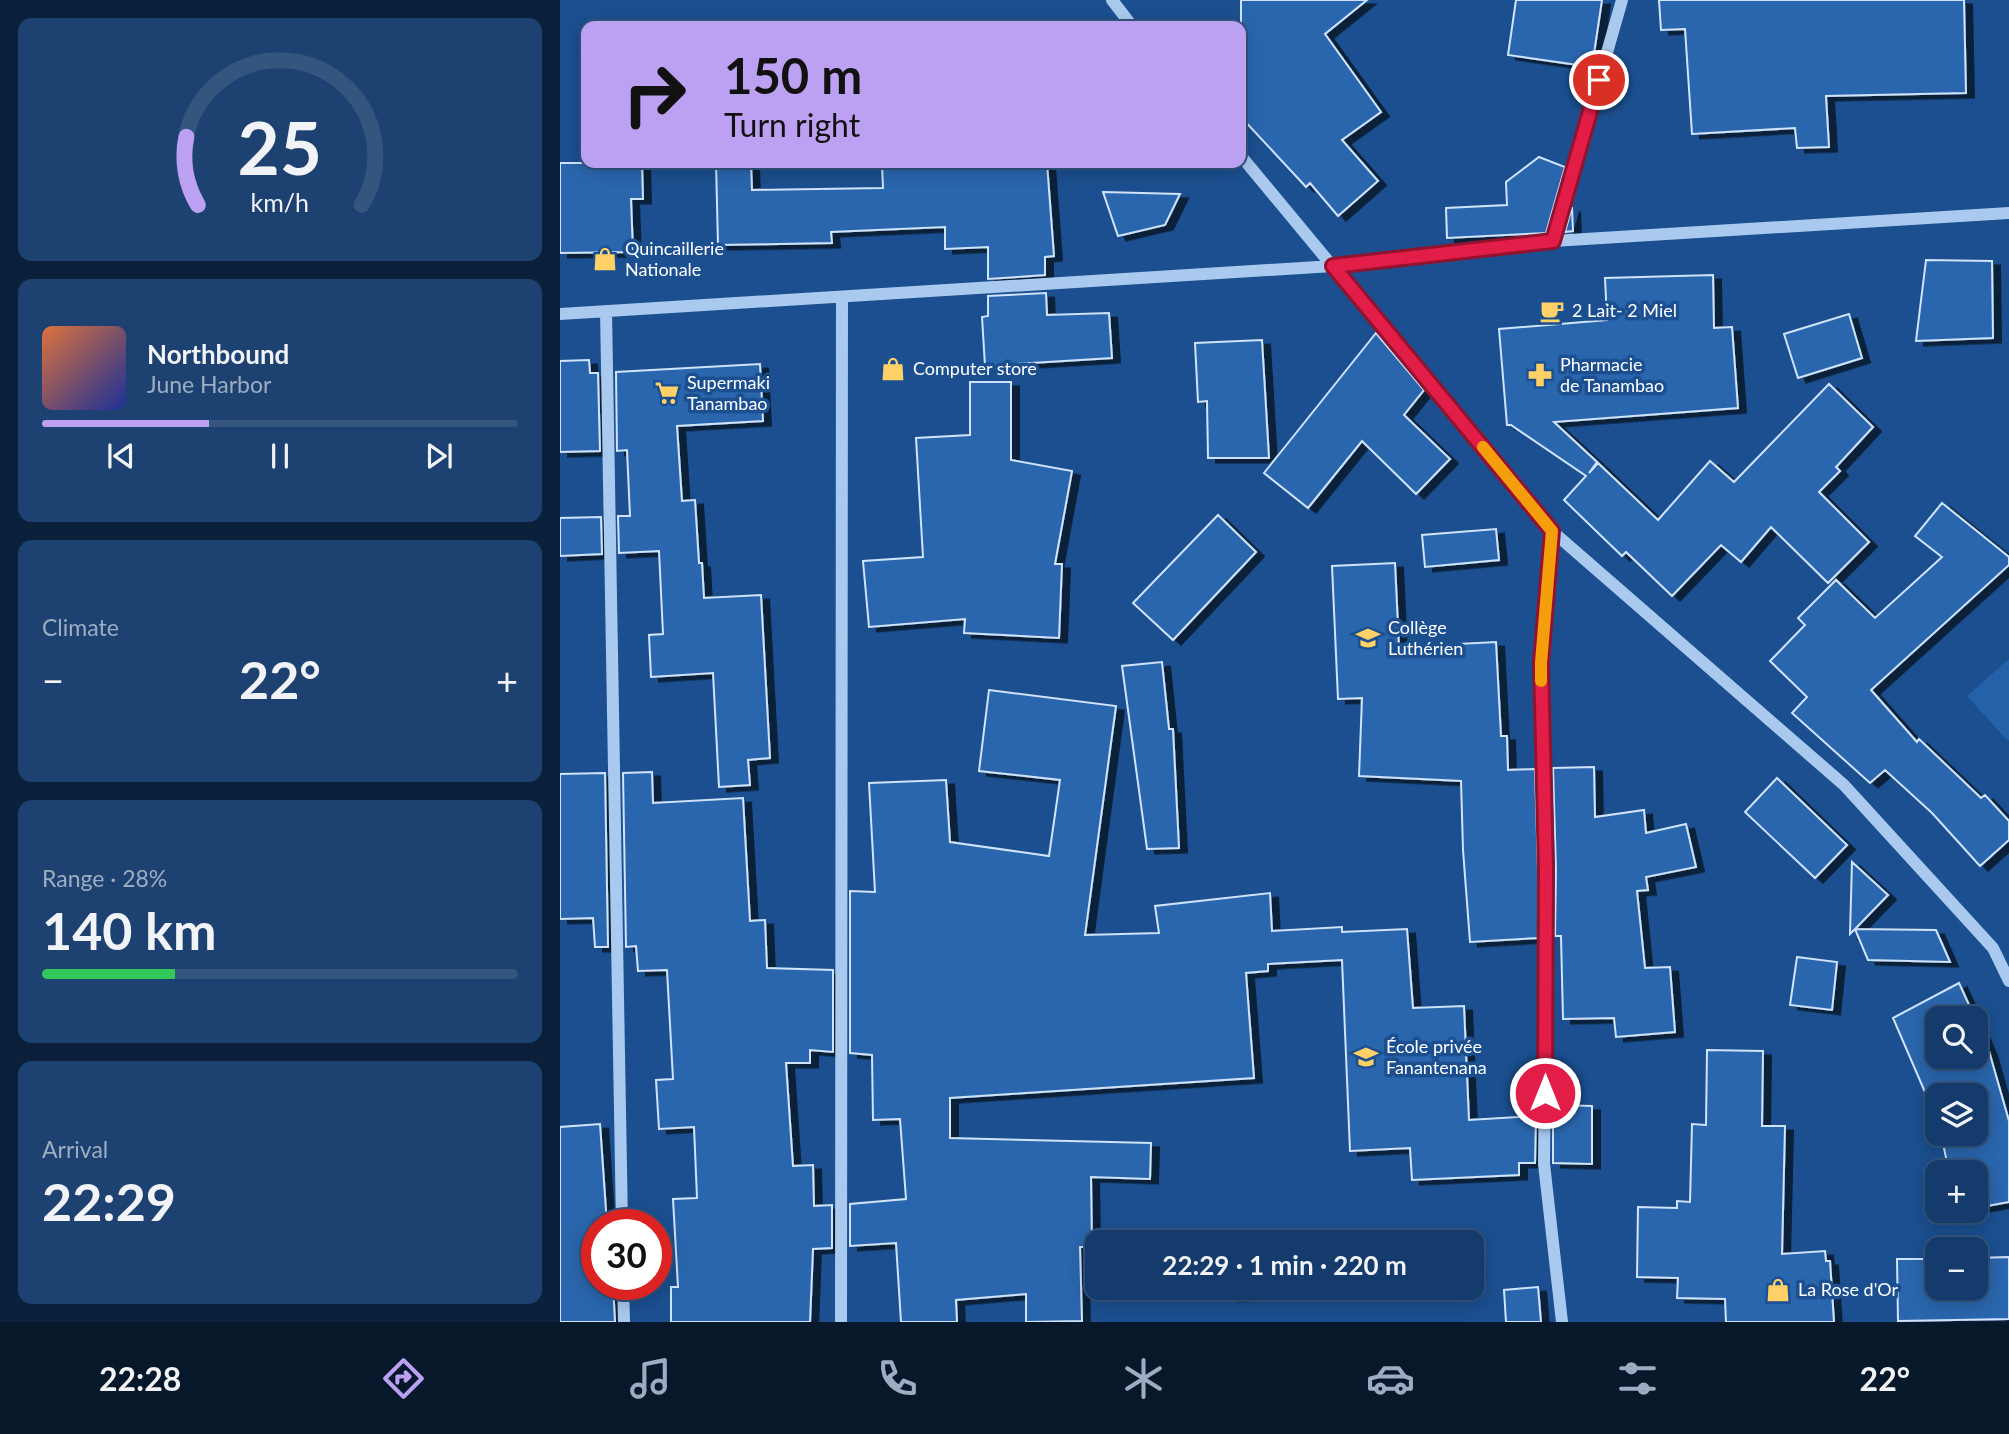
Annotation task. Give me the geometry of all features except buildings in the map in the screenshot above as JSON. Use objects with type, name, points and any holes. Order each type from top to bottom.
[{"type":"street","points":[[1112,0],[1128,21]]},
{"type":"street","points":[[1553,241],[1622,0]]},
{"type":"street","points":[[1246,162],[1552,531],[1844,785],[1993,948],[2009,981]]},
{"type":"street","points":[[560,314],[1333,266],[1553,241],[2009,213]]},
{"type":"street","points":[[841,1322],[842,297]]},
{"type":"street","points":[[606,312],[622,1209]]},
{"type":"street","points":[[1552,531],[1541,663],[1546,870],[1544,1164],[1562,1322]]},
{"type":"street","points":[[623,1300],[624,1322]]},
{"type":"shaded area","points":[[2009,659],[2009,740],[2008,741],[1967,696]]},
{"type":"slow traffic","points":[[1483,447],[1552,531],[1541,681]]},
{"type":"place","name":"Quincaillerie Nationale","points":[[605,259]]},
{"type":"place","name":"2 Lait- 2 Miel","points":[[1552,311]]},
{"type":"place","name":"Computer store","points":[[893,369]]},
{"type":"place","name":"Pharmacie de Tanambao","points":[[1540,375]]},
{"type":"place","name":"Supermaki Tanambao","points":[[667,393]]},
{"type":"place","name":"Collège Luthérien","points":[[1368,638]]},
{"type":"place","name":"École privée Fanantenana","points":[[1366,1057]]},
{"type":"place","name":"La Rose d'Or","points":[[1778,1290]]},
{"type":"route","points":[[1545,1093],[1546,870],[1541,663],[1552,531],[1333,266],[1553,241],[1599,80]]}]
